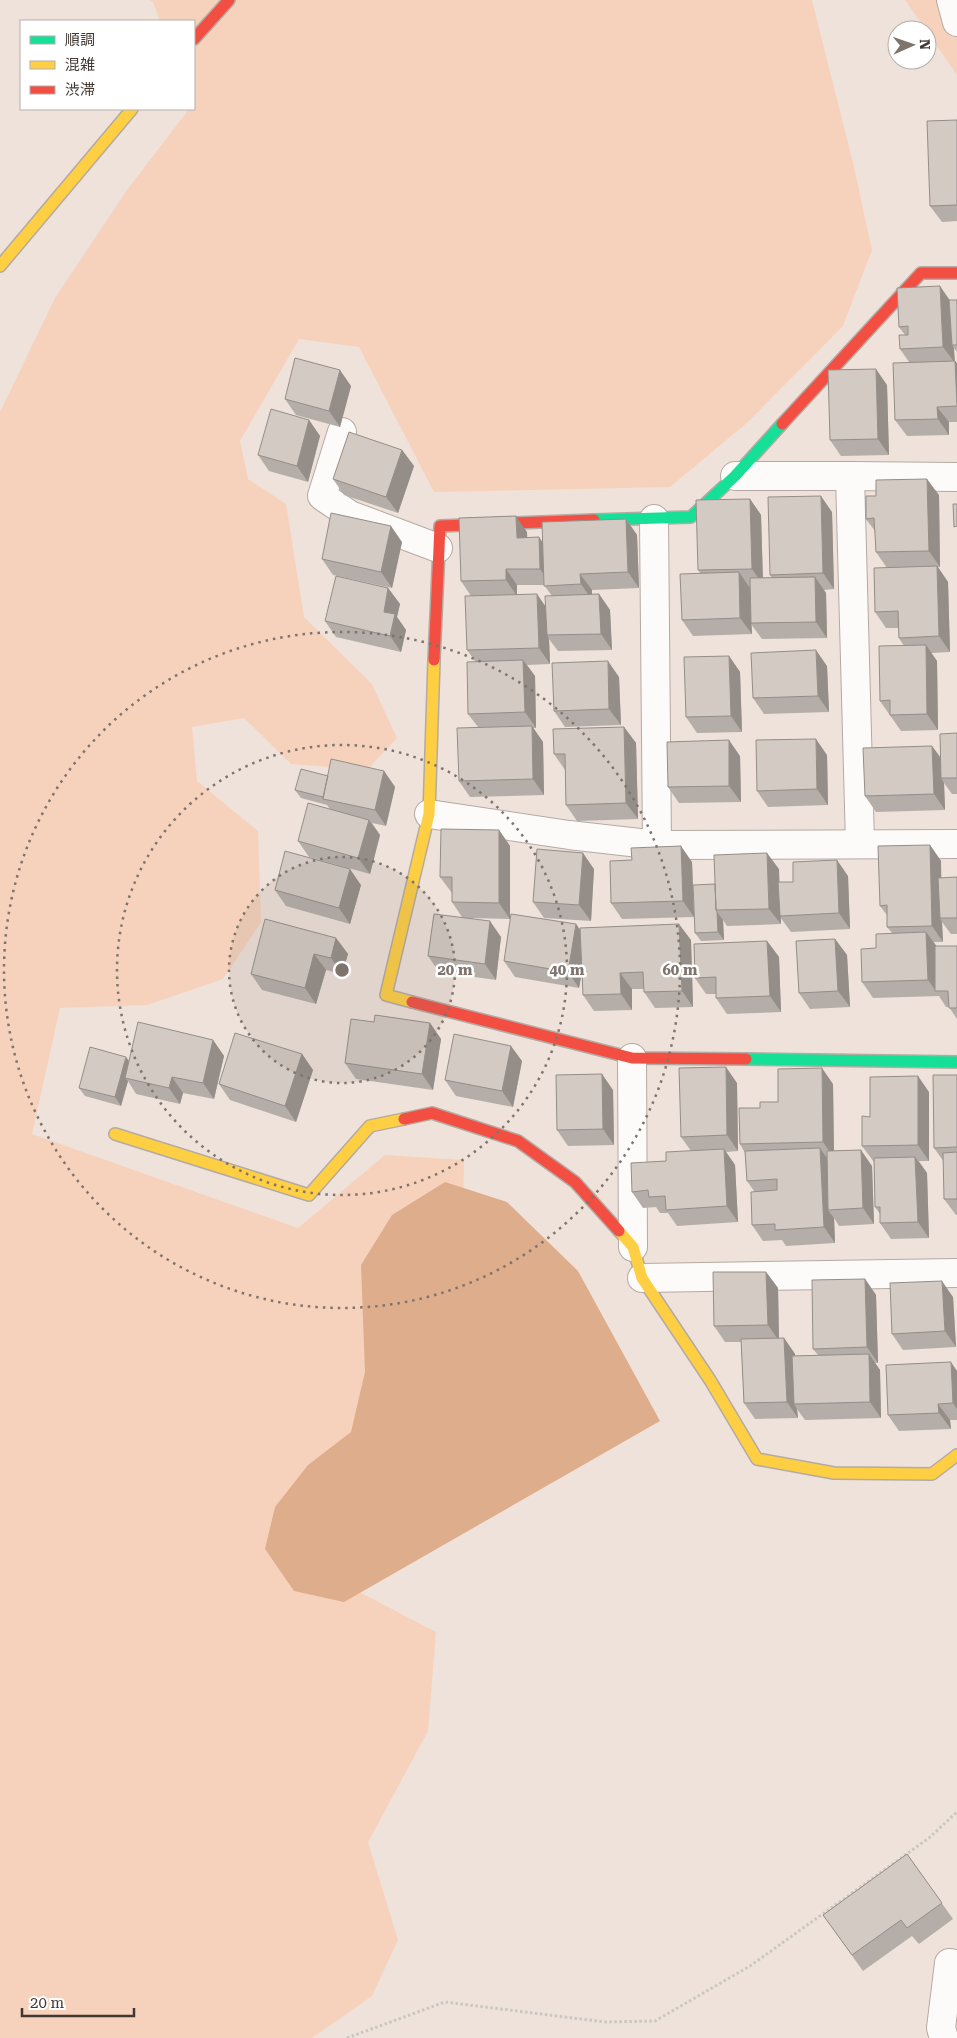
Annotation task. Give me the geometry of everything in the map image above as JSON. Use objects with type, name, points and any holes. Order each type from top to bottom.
[{"type":"street","points":[[195,38],[229,0]]},
{"type":"street","points":[[951,0],[957,22]]},
{"type":"street","points":[[0,266],[131,110]]},
{"type":"street","points":[[957,273],[921,273],[735,476],[691,517],[440,526],[429,814],[386,996],[632,1058],[957,1062]]},
{"type":"street","points":[[342,432],[322,496],[350,515],[438,548]]},
{"type":"street","points":[[735,476],[957,477]]},
{"type":"street","points":[[850,476],[860,844]]},
{"type":"street","points":[[654,519],[657,844]]},
{"type":"street","points":[[429,814],[569,835],[657,844],[957,844]]},
{"type":"street","points":[[632,1058],[633,1247],[642,1278],[710,1380],[757,1459],[834,1473],[932,1474],[957,1454]]},
{"type":"street","points":[[115,1134],[309,1195],[370,1126],[432,1113],[518,1141],[575,1182],[633,1247]]},
{"type":"street","points":[[642,1278],[957,1273]]},
{"type":"street","points":[[944,2038],[941,2028],[949,1963],[957,1964]]},
{"type":"path","points":[[347,2038],[445,2002],[605,2022],[655,2021],[750,1966],[929,1838],[957,1812]]},
{"type":"shaded area","points":[[149,0],[812,0],[853,163],[872,250],[843,326],[748,422],[670,487],[434,492],[359,347],[299,339],[240,441],[248,479],[286,504],[304,617],[372,684],[397,738],[367,770],[291,764],[244,718],[192,727],[197,781],[258,831],[261,922],[223,979],[147,1005],[60,1008],[32,1134],[298,1228],[385,1155],[464,1160],[463,1214],[306,1564],[436,1632],[428,1731],[368,1842],[398,1940],[372,1996],[312,2038],[0,2038],[0,412],[55,298],[127,190],[188,110],[195,110],[195,20],[160,20],[153,2]]},
{"type":"shaded area","points":[[905,0],[957,0],[957,75],[937,46],[937,20],[919,20]]},
{"type":"shaded area","points":[[445,1182],[507,1202],[578,1271],[660,1421],[344,1602],[294,1591],[265,1549],[275,1507],[308,1465],[351,1432],[365,1372],[361,1265],[392,1215]]},
{"type":"building","points":[[957,120],[957,205],[930,206],[927,121]]},
{"type":"building","points":[[940,286],[943,347],[900,349],[899,335],[908,335],[908,326],[899,327],[897,288]]},
{"type":"building","points":[[949,300],[957,300],[957,345],[952,345]]},
{"type":"building","points":[[295,358],[340,370],[329,411],[285,399]]},
{"type":"building","points":[[955,361],[957,406],[937,407],[938,419],[895,420],[893,363]]},
{"type":"building","points":[[876,369],[878,439],[830,440],[828,370]]},
{"type":"building","points":[[271,409],[309,420],[297,466],[258,455]]},
{"type":"building","points":[[349,432],[402,450],[386,497],[333,479]]},
{"type":"building","points":[[927,479],[929,551],[876,552],[874,518],[866,519],[866,496],[876,496],[876,480]]},
{"type":"building","points":[[821,496],[823,573],[770,575],[768,497]]},
{"type":"building","points":[[750,499],[752,569],[698,570],[696,500]]},
{"type":"building","points":[[953,504],[957,504],[957,526],[954,527]]},
{"type":"building","points":[[331,513],[391,526],[381,572],[322,559]]},
{"type":"building","points":[[516,516],[517,538],[539,537],[540,569],[506,569],[506,580],[461,581],[459,518]]},
{"type":"building","points":[[626,519],[628,572],[580,574],[581,584],[544,586],[542,522]]},
{"type":"building","points":[[937,566],[939,636],[899,638],[898,611],[875,612],[874,568]]},
{"type":"building","points":[[739,572],[740,618],[682,620],[680,574]]},
{"type":"building","points":[[336,576],[388,588],[384,612],[395,614],[390,636],[325,621]]},
{"type":"building","points":[[815,577],[816,622],[751,623],[750,578]]},
{"type":"building","points":[[537,594],[539,648],[467,650],[465,596]]},
{"type":"building","points":[[599,594],[601,634],[547,635],[545,596]]},
{"type":"building","points":[[926,645],[927,714],[890,715],[890,700],[880,701],[879,646]]},
{"type":"building","points":[[816,650],[818,696],[753,698],[751,653]]},
{"type":"building","points":[[729,656],[731,716],[686,717],[684,657]]},
{"type":"building","points":[[523,660],[525,712],[468,714],[467,662]]},
{"type":"building","points":[[608,661],[609,709],[554,711],[552,663]]},
{"type":"building","points":[[532,726],[533,779],[459,781],[457,728]]},
{"type":"building","points":[[624,727],[626,803],[566,805],[565,754],[554,754],[553,729]]},
{"type":"building","points":[[957,733],[957,778],[941,778],[940,734]]},
{"type":"building","points":[[816,739],[817,789],[757,791],[756,740]]},
{"type":"building","points":[[729,740],[729,786],[668,787],[667,742]]},
{"type":"building","points":[[932,746],[934,794],[865,796],[863,748]]},
{"type":"building","points":[[331,759],[384,771],[375,810],[323,799]]},
{"type":"building","points":[[301,769],[328,776],[323,797],[295,790]]},
{"type":"building","points":[[308,803],[369,820],[358,858],[298,841]]},
{"type":"building","points":[[441,829],[499,830],[499,903],[452,902],[452,877],[440,877]]},
{"type":"building","points":[[930,845],[932,926],[887,927],[887,905],[880,906],[878,846]]},
{"type":"building","points":[[681,846],[683,901],[611,903],[610,861],[632,860],[631,848]]},
{"type":"building","points":[[537,849],[583,853],[579,905],[533,902]]},
{"type":"building","points":[[285,851],[350,869],[339,908],[275,890]]},
{"type":"building","points":[[767,853],[769,909],[716,910],[714,855]]},
{"type":"building","points":[[837,860],[839,913],[780,916],[778,882],[793,882],[793,862]]},
{"type":"building","points":[[957,877],[957,918],[940,918],[938,878]]},
{"type":"building","points":[[715,884],[718,932],[695,933],[693,885]]},
{"type":"building","points":[[434,914],[490,921],[485,964],[428,956]]},
{"type":"building","points":[[511,914],[576,924],[568,972],[504,961]]},
{"type":"building","points":[[265,919],[336,938],[331,958],[314,954],[305,988],[251,974]]},
{"type":"building","points":[[679,924],[682,991],[644,992],[643,972],[620,973],[621,994],[583,995],[580,928]]},
{"type":"building","points":[[926,932],[928,980],[862,982],[861,949],[876,948],[876,934]]},
{"type":"building","points":[[835,939],[838,991],[799,993],[796,941]]},
{"type":"building","points":[[767,941],[770,996],[716,998],[716,977],[695,978],[694,944]]},
{"type":"building","points":[[935,946],[957,946],[957,1008],[949,1008],[948,991],[935,991]]},
{"type":"building","points":[[375,1015],[430,1023],[422,1074],[345,1063],[351,1019],[374,1022]]},
{"type":"building","points":[[138,1022],[213,1040],[203,1083],[172,1077],[169,1088],[125,1078]]},
{"type":"building","points":[[235,1033],[302,1054],[285,1106],[219,1084]]},
{"type":"building","points":[[454,1034],[511,1046],[502,1091],[445,1080]]},
{"type":"building","points":[[90,1047],[126,1057],[115,1097],[79,1088]]},
{"type":"building","points":[[726,1067],[727,1135],[681,1137],[679,1068]]},
{"type":"building","points":[[822,1068],[823,1142],[740,1144],[739,1108],[760,1108],[760,1102],[778,1102],[778,1069]]},
{"type":"building","points":[[602,1074],[603,1129],[557,1130],[556,1075]]},
{"type":"building","points":[[933,1075],[957,1075],[957,1147],[934,1148]]},
{"type":"building","points":[[918,1076],[918,1145],[862,1146],[862,1116],[870,1117],[870,1077]]},
{"type":"building","points":[[820,1148],[824,1227],[775,1230],[775,1224],[752,1225],[751,1192],[777,1190],[777,1179],[747,1181],[745,1151]]},
{"type":"building","points":[[724,1149],[727,1206],[666,1210],[665,1196],[649,1197],[648,1190],[632,1192],[631,1163],[666,1161],[666,1152]]},
{"type":"building","points":[[861,1150],[863,1208],[828,1210],[827,1151]]},
{"type":"building","points":[[957,1152],[957,1199],[944,1199],[943,1153]]},
{"type":"building","points":[[915,1157],[918,1222],[880,1223],[880,1207],[875,1207],[874,1158]]},
{"type":"building","points":[[713,1272],[766,1272],[768,1325],[714,1326]]},
{"type":"building","points":[[865,1279],[867,1347],[813,1349],[812,1280]]},
{"type":"building","points":[[942,1281],[945,1331],[892,1334],[890,1283]]},
{"type":"building","points":[[784,1338],[787,1402],[744,1403],[741,1339]]},
{"type":"building","points":[[869,1354],[870,1402],[794,1404],[792,1356]]},
{"type":"building","points":[[951,1362],[953,1403],[938,1404],[939,1413],[888,1415],[886,1365]]},
{"type":"building","points":[[907,1854],[942,1903],[907,1928],[901,1920],[852,1955],[823,1915]]},
{"type":"traffic: fast","points":[[594,520],[691,517],[735,476],[782,424]]},
{"type":"traffic: fast","points":[[746,1059],[957,1062]]},
{"type":"traffic: slow","points":[[0,266],[131,110]]},
{"type":"traffic: slow","points":[[412,1002],[386,995],[429,814],[434,660]]},
{"type":"traffic: slow","points":[[115,1134],[309,1195],[370,1126],[404,1119]]},
{"type":"traffic: slow","points":[[619,1231],[633,1247],[642,1278],[710,1380],[757,1459],[834,1473],[932,1474],[957,1455]]},
{"type":"traffic: jam","points":[[195,38],[229,0]]},
{"type":"traffic: jam","points":[[782,424],[921,273],[957,273]]},
{"type":"traffic: jam","points":[[434,660],[440,526],[594,520]]},
{"type":"traffic: jam","points":[[412,1002],[632,1058],[746,1059]]},
{"type":"traffic: jam","points":[[404,1119],[432,1113],[518,1141],[575,1182],[619,1231]]}]
